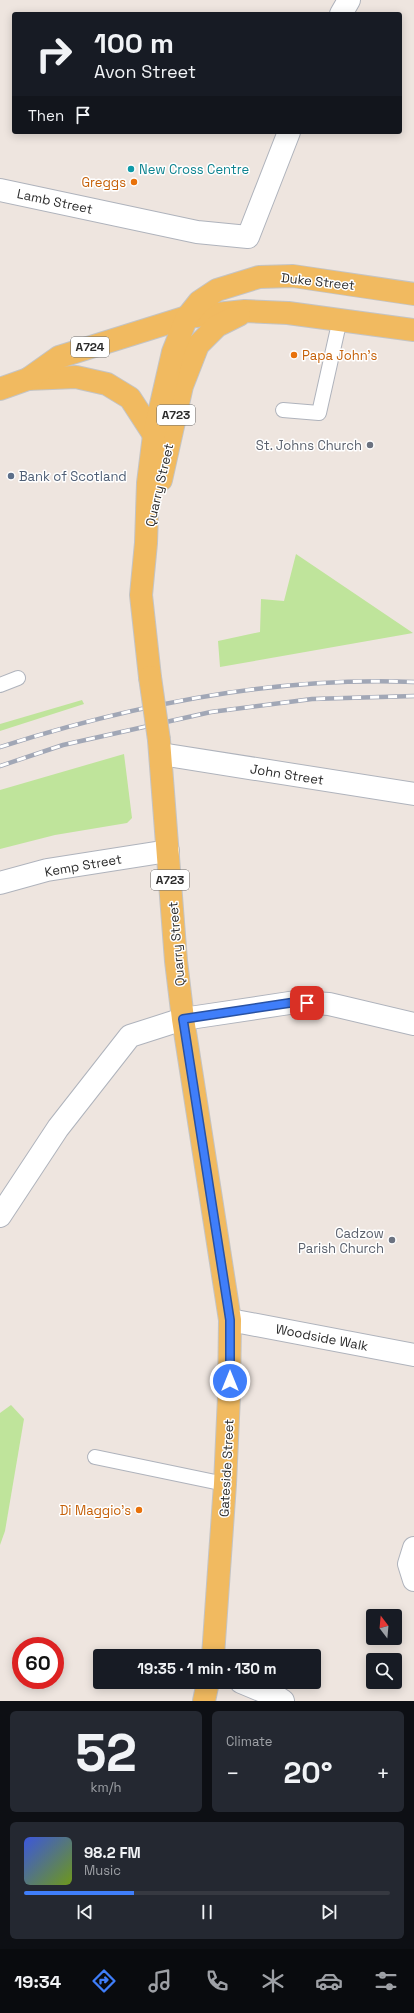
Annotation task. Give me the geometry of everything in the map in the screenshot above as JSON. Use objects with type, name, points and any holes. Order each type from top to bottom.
[{"type":"main road","name":"Duke Street","points":[[187,317],[199,302],[218,290],[259,277],[293,276],[414,294]]},
{"type":"main road","name":"A724","points":[[0,389],[28,378],[59,357],[187,317],[245,312]]},
{"type":"main road","name":"Quarry Street","points":[[146,544],[182,386],[198,345],[217,326],[245,312]]},
{"type":"main road","name":"A723","points":[[245,312],[288,313],[414,330]]},
{"type":"main road","name":"Quarry Street","points":[[183,1019],[176,961],[160,747],[150,678],[141,595],[146,544],[148,483],[154,435],[173,352],[187,317]]},
{"type":"main road","points":[[28,378],[76,377],[107,384],[130,398],[154,435]]},
{"type":"main road","name":"Gateside Street","points":[[183,1019],[230,1320],[230,1396],[213,1649]]},
{"type":"main road","points":[[204,1701],[207,1689]]},
{"type":"street","points":[[343,12],[349,0]]},
{"type":"street","name":"Lamb Street","points":[[0,190],[90,205],[110,213],[197,232],[248,237],[288,134]]},
{"type":"street","name":"John Street","points":[[160,747],[414,794]]},
{"type":"street","name":"Kemp Street","points":[[0,883],[47,870],[168,851]]},
{"type":"street","points":[[0,1216],[58,1128],[130,1036],[183,1019],[296,1002],[329,1004],[414,1024]]},
{"type":"street","name":"Woodside Walk","points":[[230,1320],[414,1355]]},
{"type":"street","points":[[414,1548],[408,1564],[414,1580]]},
{"type":"street","points":[[258,1689],[277,1697],[282,1701]]},
{"type":"lane","points":[[283,410],[319,413],[340,319]]},
{"type":"lane","points":[[0,685],[18,678]]},
{"type":"lane","points":[[95,1457],[225,1484]]},
{"type":"green space","points":[[296,554],[413,633],[220,667],[218,641],[260,632],[261,599],[284,601]]},
{"type":"green space","points":[[82,700],[84,704],[0,731],[0,724]]},
{"type":"green space","points":[[124,754],[132,818],[127,823],[55,835],[0,849],[0,790]]},
{"type":"green space","points":[[11,1405],[24,1419],[5,1531],[0,1545],[0,1413]]},
{"type":"railway","points":[[0,747],[101,718],[204,696],[309,684],[361,681],[414,682]]},
{"type":"railway","points":[[0,766],[63,745],[211,712],[312,699],[414,696]]},
{"type":"place","name":"New Cross Centre","points":[[131,169]]},
{"type":"place","name":"Greggs","points":[[134,182]]},
{"type":"place","name":"Papa John's","points":[[294,355]]},
{"type":"place","name":"St. Johns Church","points":[[370,445]]},
{"type":"place","name":"Bank of Scotland","points":[[11,476]]},
{"type":"place","name":"Cadzow Parish Church","points":[[392,1240]]},
{"type":"place","name":"Di Maggio's","points":[[139,1510]]},
{"type":"route","points":[[230,1381],[230,1320],[183,1019],[296,1002],[307,1003]]}]
